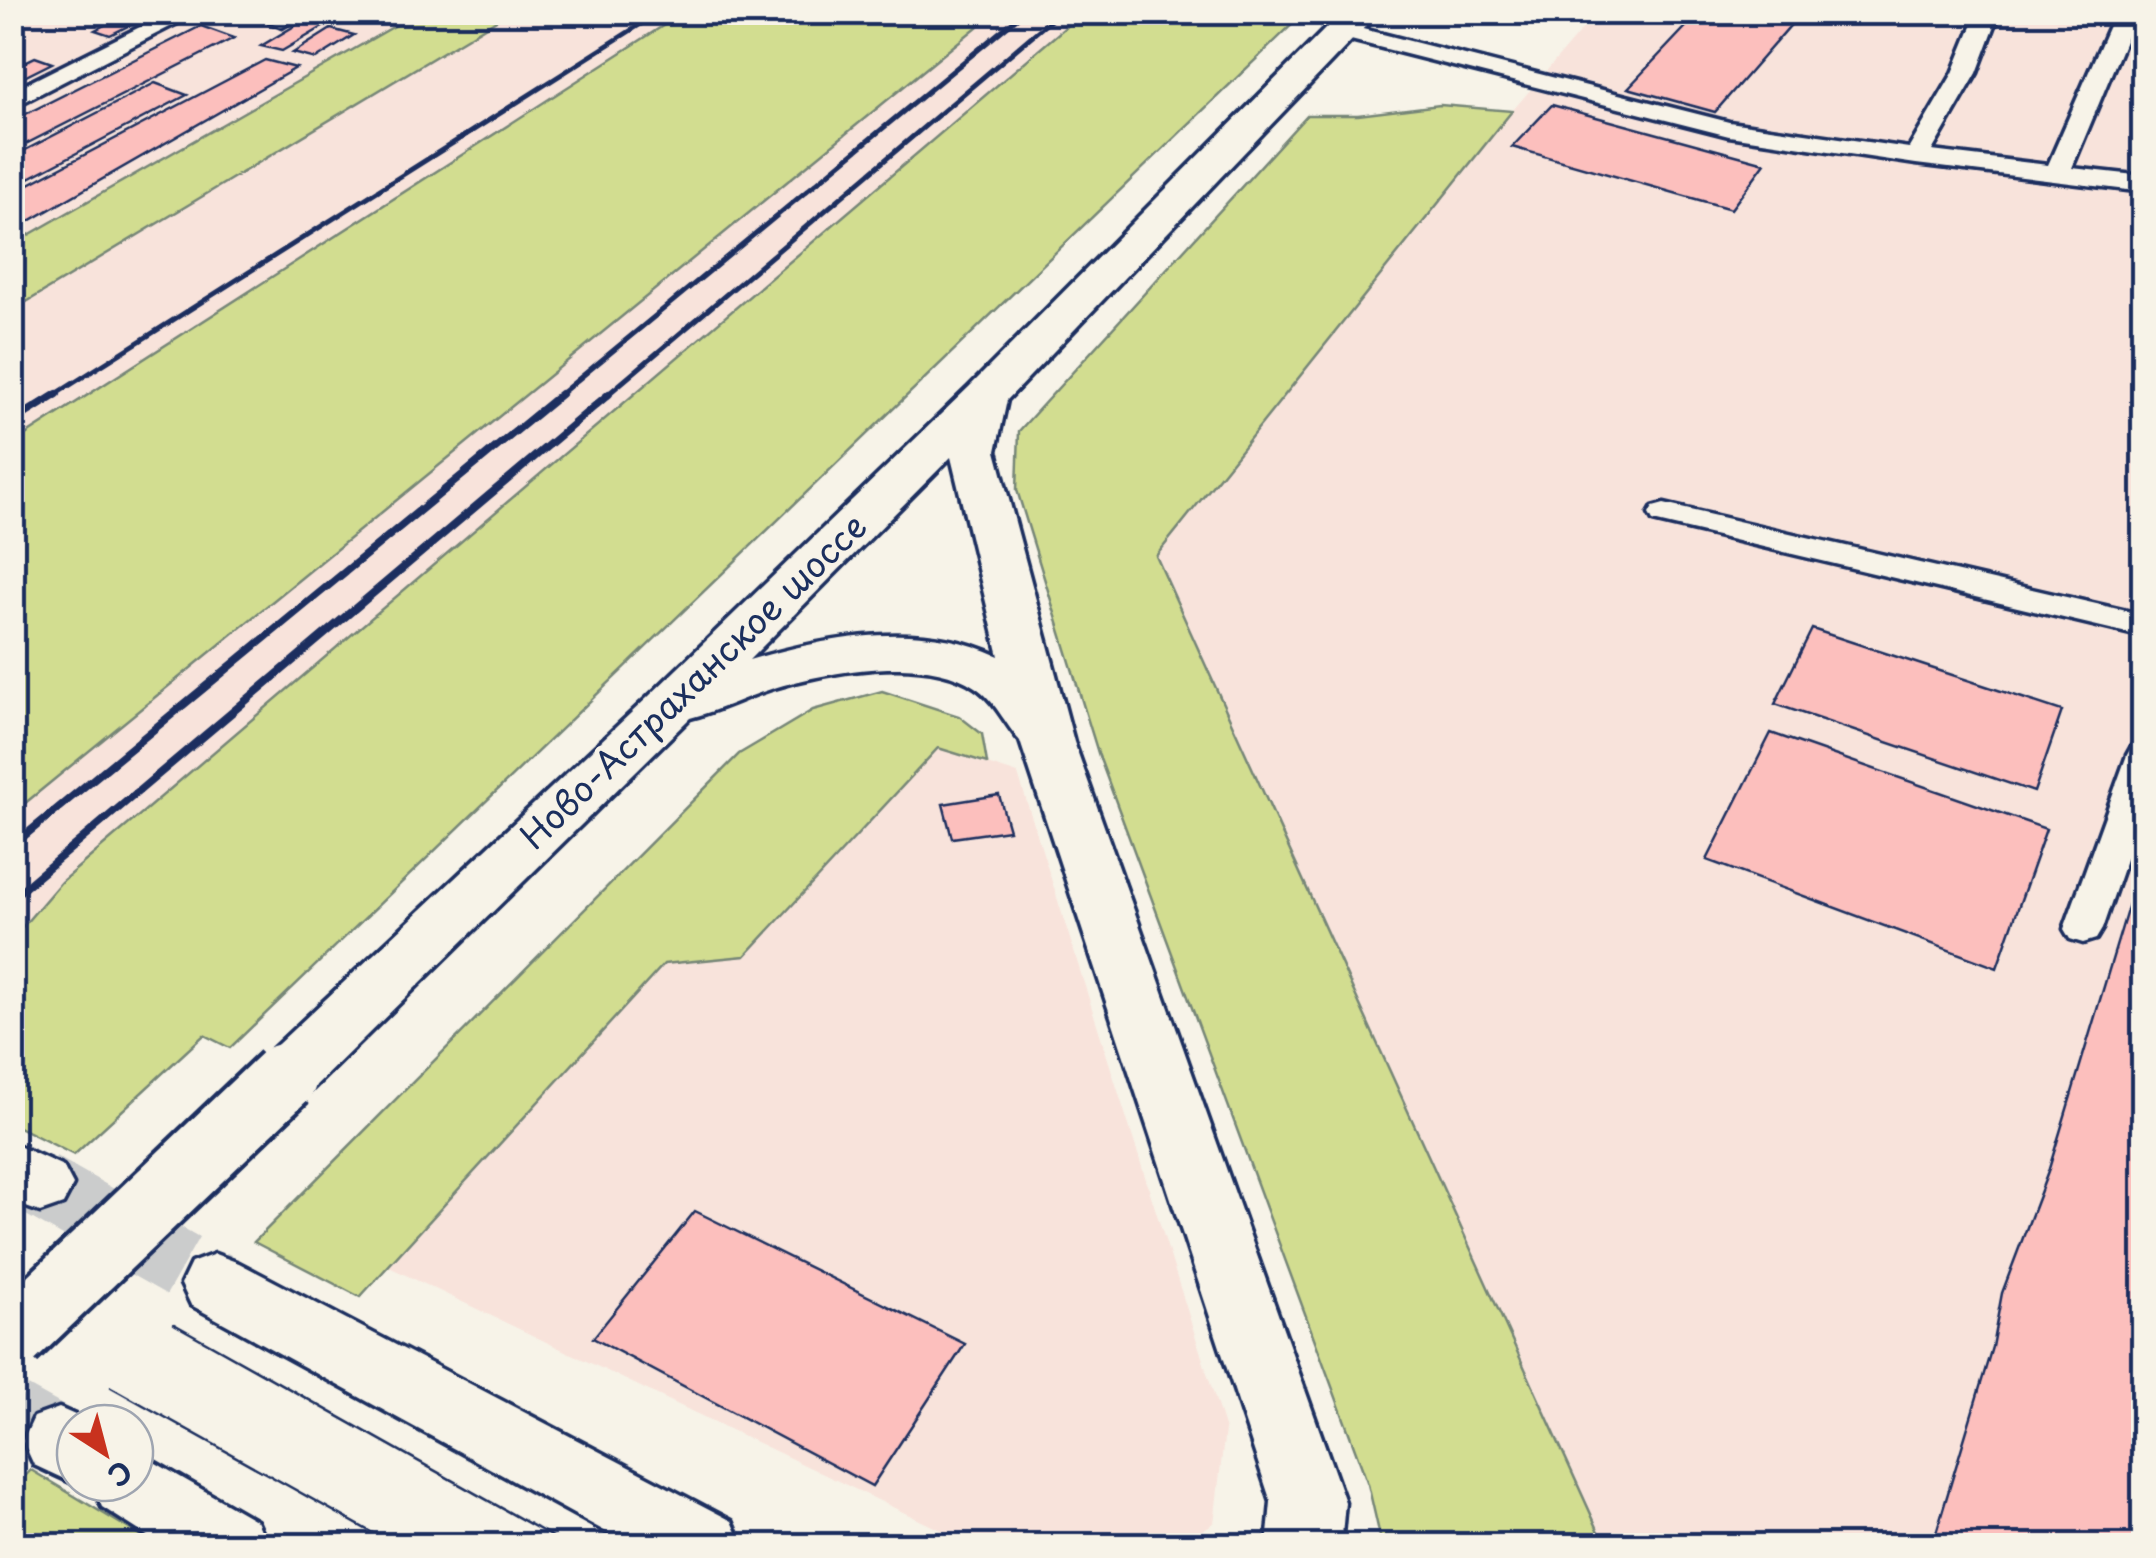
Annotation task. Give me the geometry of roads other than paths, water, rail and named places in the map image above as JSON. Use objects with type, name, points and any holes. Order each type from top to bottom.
[{"type":"main road","name":"Ново-Астраханское шоссе","points":[[12,1337],[666,711],[985,398],[1352,22]]},
{"type":"main road","points":[[985,398],[973,452],[977,475],[1046,742],[1308,1502],[1304,1546]]},
{"type":"main road","points":[[666,711],[706,692],[779,669],[841,658],[928,653],[963,660],[992,674],[1020,702],[1046,742]]},
{"type":"main road","points":[[215,1284],[706,1546]]},
{"type":"main road","points":[[155,1500],[230,1546]]},
{"type":"lane","points":[[12,101],[188,12]]},
{"type":"lane","points":[[258,12],[282,20],[295,12]]},
{"type":"lane","points":[[1916,157],[1965,73],[1988,12]]},
{"type":"lane","points":[[2057,173],[2126,12]]},
{"type":"lane","points":[[1352,22],[1729,129],[1916,157],[2144,184]]},
{"type":"lane","points":[[1664,514],[2144,626]]},
{"type":"lane","points":[[2083,929],[2144,755]]},
{"type":"tunnel","points":[[40,1185],[215,1284]]},
{"type":"tunnel","points":[[12,1415],[55,1439]]},
{"type":"tram line","points":[[174,1324],[569,1546]]},
{"type":"tram line","points":[[111,1387],[396,1546]]},
{"type":"railway","points":[[53,396],[660,12]]},
{"type":"railway","points":[[558,396],[1024,12]]},
{"type":"railway","points":[[606,396],[1060,12]]},
{"type":"railway","points":[[12,422],[57,394]]},
{"type":"railway","points":[[12,846],[561,394]]},
{"type":"railway","points":[[12,898],[609,394]]}]
